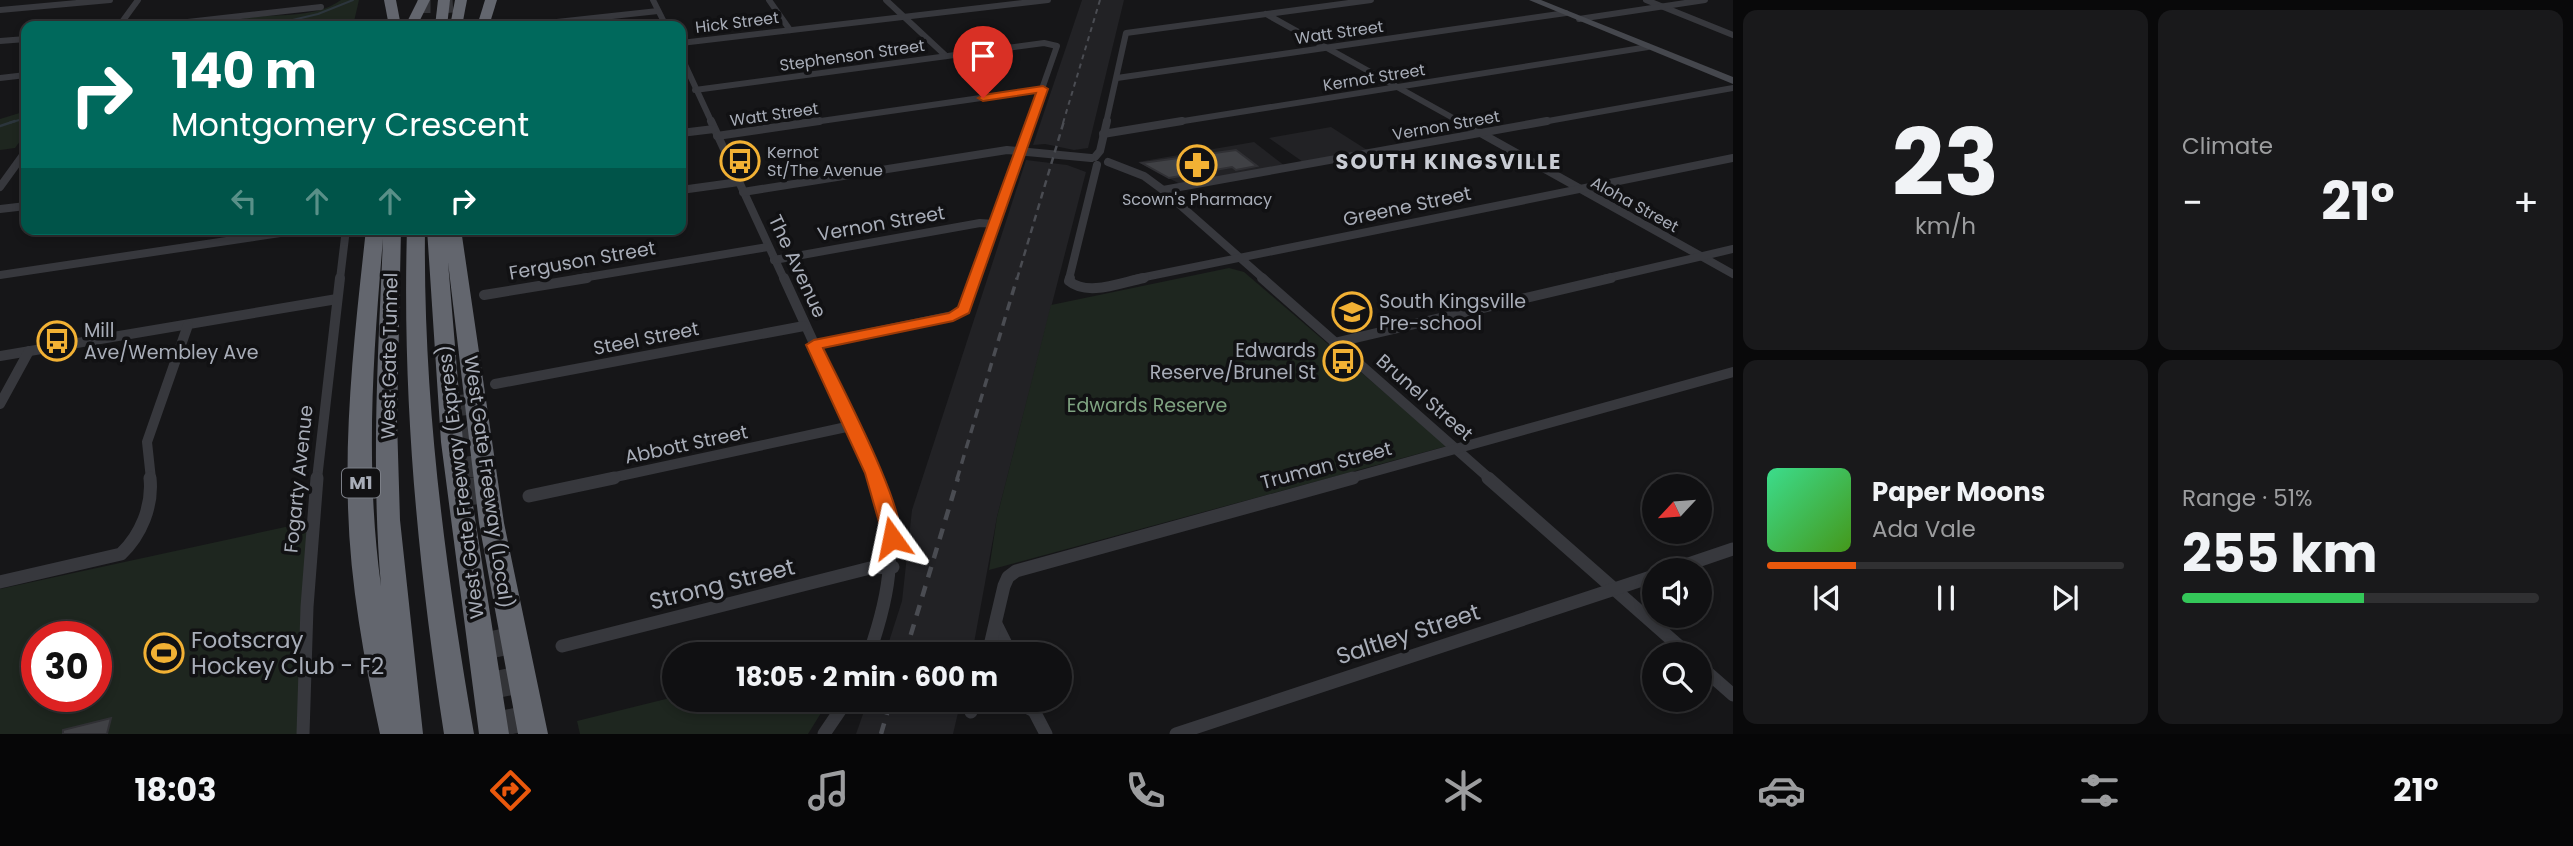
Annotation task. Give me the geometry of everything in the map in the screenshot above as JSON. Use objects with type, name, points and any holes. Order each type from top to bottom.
[{"type":"highway","points":[[390,0],[394,21]]},
{"type":"highway","points":[[414,21],[422,0]]},
{"type":"highway","points":[[442,21],[444,0]]},
{"type":"highway","points":[[457,21],[461,0]]},
{"type":"highway","points":[[478,21],[481,0]]},
{"type":"highway","points":[[485,21],[491,0]]},
{"type":"highway","name":"M1","points":[[374,235],[366,327],[360,507],[375,645],[394,734]]},
{"type":"highway","name":"West Gate Tunnel","points":[[392,235],[386,421],[388,520],[408,734]]},
{"type":"highway","name":"West Gate Freeway (Express)","points":[[415,235],[420,416],[443,642],[459,734]]},
{"type":"highway","name":"West Gate Freeway (Express)","points":[[436,235],[453,454],[495,734]]},
{"type":"highway","name":"West Gate Freeway (Local)","points":[[453,235],[487,494],[508,616],[533,734]]},
{"type":"highway","points":[[461,235],[470,349]]},
{"type":"main road","points":[[1533,0],[1733,81]]},
{"type":"street","points":[[0,10],[110,0]]},
{"type":"street","points":[[123,21],[138,0]]},
{"type":"street","points":[[653,0],[663,21]]},
{"type":"street","points":[[769,0],[790,30]]},
{"type":"street","points":[[886,0],[946,56]]},
{"type":"street","name":"Hick Street","points":[[686,42],[1048,0]]},
{"type":"street","points":[[743,192],[995,152],[1022,150],[1098,160],[1126,33],[1371,0]]},
{"type":"street","points":[[1646,0],[1658,7],[1733,34]]},
{"type":"street","points":[[1580,19],[1705,0]]},
{"type":"street","points":[[203,21],[321,7]]},
{"type":"street","points":[[566,21],[658,11]]},
{"type":"street","name":"Watt Street","points":[[1116,78],[1566,13]]},
{"type":"street","name":"Aloha Street","points":[[1266,14],[1733,274]]},
{"type":"street","points":[[0,41],[21,39]]},
{"type":"street","name":"Stephenson Street","points":[[686,86],[694,87],[1053,44],[1058,47],[1043,89]]},
{"type":"street","name":"Kernot Street","points":[[1103,134],[1648,47]]},
{"type":"street","name":"The Avenue","points":[[686,68],[874,473],[889,517],[893,567],[887,604],[873,642]]},
{"type":"street","points":[[0,78],[21,76]]},
{"type":"street","name":"Vernon Street","points":[[1163,190],[1733,88]]},
{"type":"street","points":[[814,345],[960,313],[964,309],[1043,89]]},
{"type":"street","name":"Watt Street","points":[[686,133],[715,133],[1043,89]]},
{"type":"street","points":[[0,187],[21,158]]},
{"type":"street","name":"Greene Street","points":[[1098,160],[1069,281],[1074,286],[1088,289],[1733,158]]},
{"type":"street","name":"Brunel Street","points":[[1098,160],[1134,172],[1163,190],[1675,642]]},
{"type":"street","points":[[686,189],[738,182]]},
{"type":"street","points":[[0,209],[21,207]]},
{"type":"street","name":"Vernon Street","points":[[774,260],[980,223],[995,224]]},
{"type":"street","points":[[0,275],[267,235]]},
{"type":"street","name":"Fogarty Avenue","points":[[303,734],[303,651],[310,551],[345,235]]},
{"type":"street","name":"Ferguson Street","points":[[484,295],[768,247]]},
{"type":"street","points":[[1334,343],[1733,249]]},
{"type":"street","points":[[0,356],[337,299]]},
{"type":"street","points":[[0,582],[104,560],[121,554],[136,540],[152,494],[147,442],[188,325]]},
{"type":"street","name":"Steel Street","points":[[495,384],[804,326]]},
{"type":"street","points":[[0,404],[29,351]]},
{"type":"street","name":"Truman Street","points":[[991,642],[1004,586],[1008,577],[1016,571],[1733,372]]},
{"type":"street","name":"Abbott Street","points":[[529,496],[851,426]]},
{"type":"street","points":[[1708,558],[1733,550]]},
{"type":"street","name":"Strong Street","points":[[562,646],[870,568],[893,567]]},
{"type":"street","name":"Saltley Street","points":[[1176,734],[1642,580]]},
{"type":"street","points":[[996,624],[1005,642]]},
{"type":"street","points":[[1712,676],[1733,695]]},
{"type":"street","points":[[824,734],[839,712]]},
{"type":"street","points":[[1037,712],[1046,734]]},
{"type":"shaded area","points":[[1082,0],[1124,0],[1088,148],[1074,150],[1045,144],[1033,145]]},
{"type":"shaded area","points":[[1331,127],[1367,150],[1303,162],[1269,138]]},
{"type":"shaded area","points":[[1254,142],[1285,166],[1182,185],[1138,162]]},
{"type":"shaded area","points":[[1026,160],[1067,165],[1086,172],[997,517],[974,642],[889,642],[902,601],[912,510]]},
{"type":"shaded area","points":[[864,712],[958,712],[953,734],[856,734]]},
{"type":"green space","points":[[341,0],[359,0],[354,21],[232,21],[313,12]]},
{"type":"green space","points":[[21,113],[21,140],[15,148],[0,150],[0,119]]},
{"type":"green space","name":"Edwards Reserve","points":[[1229,268],[1244,272],[1447,446],[989,570],[997,517],[1051,305]]},
{"type":"green space","points":[[313,521],[303,734],[0,734],[0,589]]},
{"type":"green space","points":[[662,700],[662,712],[822,712],[808,734],[580,734],[577,721]]},
{"type":"building","points":[[1236,150],[1257,166],[1236,170],[1232,167],[1169,178],[1142,163]]},
{"type":"building","points":[[111,718],[107,734],[63,734],[63,730]]},
{"type":"waterway","points":[[288,21],[318,14],[353,0]]},
{"type":"waterway","points":[[9,123],[21,119]]},
{"type":"waterway","points":[[9,123],[15,121]]},
{"type":"waterway","points":[[0,126],[9,123]]},
{"type":"tunnel","points":[[424,0],[424,21]]},
{"type":"tunnel","points":[[446,0],[448,21]]},
{"type":"tunnel","points":[[459,395],[469,479]]},
{"type":"tunnel","points":[[469,478],[472,506]]},
{"type":"tunnel","points":[[491,631],[513,734]]},
{"type":"railway","points":[[1063,123],[1100,0]]},
{"type":"railway","points":[[1017,279],[1064,121]]},
{"type":"railway","points":[[957,479],[1017,278]]},
{"type":"railway","points":[[909,642],[958,478]]},
{"type":"railway","points":[[881,734],[887,712]]},
{"type":"place","name":"Kernot St/The Avenue","points":[[740,161]]},
{"type":"place","name":"Scown's Pharmacy","points":[[1197,165]]},
{"type":"place","name":"South Kingsville Pre-school","points":[[1352,312]]},
{"type":"place","name":"Mill Ave/Wembley Ave","points":[[57,341]]},
{"type":"place","name":"Edwards Reserve/Brunel St","points":[[1343,361]]},
{"type":"place","name":"Footscray Hockey Club - F2","points":[[164,653]]},
{"type":"district","name":"SOUTH KINGSVILLE","points":[[1449,162]]},
{"type":"route","points":[[892,538],[889,517],[874,473],[814,345],[953,316],[964,309],[1043,89],[983,98]]}]
